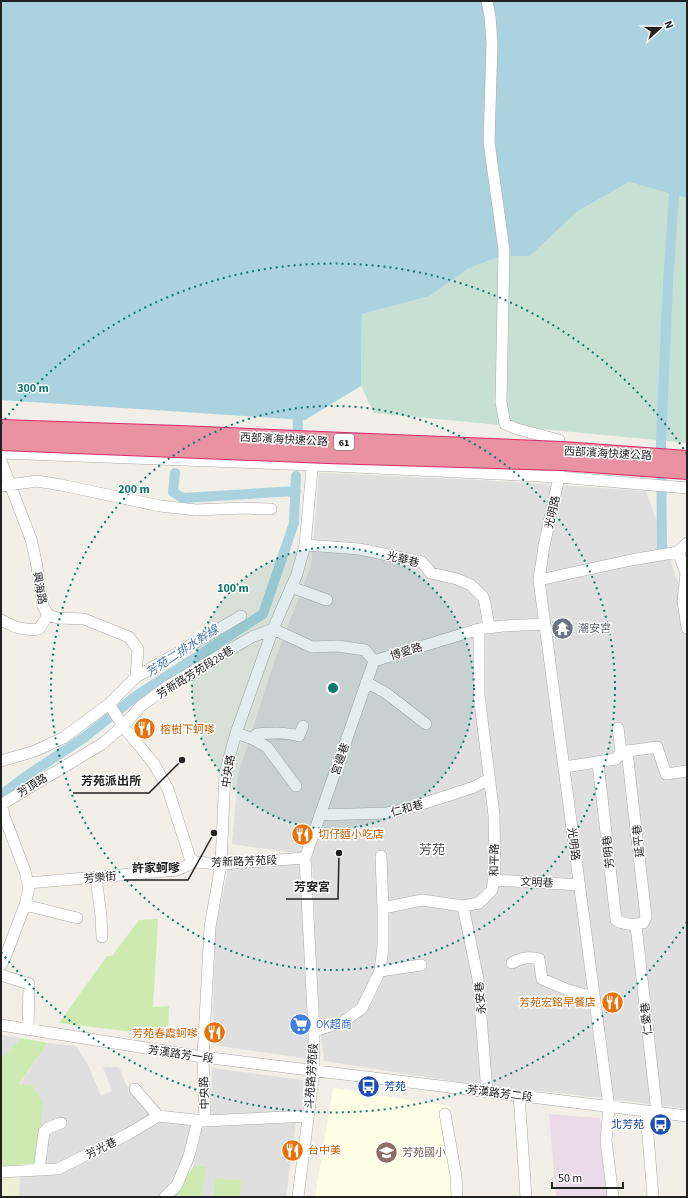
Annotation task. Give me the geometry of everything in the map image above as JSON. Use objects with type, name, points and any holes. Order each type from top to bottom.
[{"type":"highway","name":"西部濱海快速公路","points":[[1,428],[562,450],[687,459]]},
{"type":"highway","name":"西部濱海快速公路","points":[[1,442],[562,462],[687,471]]},
{"type":"street","name":"光明路","points":[[487,1],[490,16],[492,44],[489,142],[504,250],[501,402],[505,424],[517,429],[559,440],[560,443],[559,477],[544,546],[539,580],[565,767],[608,1107],[606,1141],[613,1197]]},
{"type":"street","name":"中央路","points":[[201,1120],[210,927],[221,864],[225,773],[236,734],[273,629],[297,574],[305,545],[316,433]]},
{"type":"street","points":[[1,453],[313,465],[559,477],[687,488]]},
{"type":"street","name":"興海路","points":[[1,461],[5,486],[31,539],[36,561],[42,606],[48,615],[58,618],[84,619],[129,636],[138,649],[136,677]]},
{"type":"street","points":[[5,486],[37,481],[160,506],[189,509],[271,509]]},
{"type":"street","points":[[539,580],[631,560],[678,552],[687,543]]},
{"type":"street","name":"光華巷","points":[[305,545],[359,549],[422,562],[430,573],[457,579],[471,585],[483,597],[485,603],[484,628]]},
{"type":"street","points":[[678,552],[686,575],[683,601],[687,628]]},
{"type":"street","points":[[291,587],[327,600]]},
{"type":"street","points":[[1,620],[9,625],[29,631],[38,629],[48,615]]},
{"type":"street","points":[[1,761],[35,751],[63,738],[109,704],[136,677],[241,616]]},
{"type":"street","name":"博愛路","points":[[374,661],[484,628],[545,624]]},
{"type":"street","name":"和平路","points":[[383,908],[422,900],[463,906],[479,903],[492,890],[494,880],[494,815],[479,695],[484,628]]},
{"type":"street","points":[[273,629],[312,647],[338,646],[364,650],[374,661]]},
{"type":"street","name":"芳新路芳苑段28巷","points":[[124,726],[141,706],[168,686],[217,657],[252,638],[273,629]]},
{"type":"street","name":"宮邊巷","points":[[305,858],[374,661]]},
{"type":"street","points":[[366,682],[386,693],[426,724]]},
{"type":"street","name":"芳新路芳苑段","points":[[109,704],[154,764],[168,789],[190,858],[195,862],[221,864],[305,858]]},
{"type":"street","name":"芳頂路","points":[[1,965],[25,905],[29,888],[4,816],[2,805],[20,792],[102,744],[124,726]]},
{"type":"street","points":[[253,739],[257,734],[266,733],[289,733],[299,736],[303,726]]},
{"type":"street","points":[[618,728],[624,752]]},
{"type":"street","points":[[236,734],[253,739],[267,747],[296,786]]},
{"type":"street","points":[[565,767],[598,763],[616,759],[624,752],[657,747],[666,774],[687,771]]},
{"type":"street","name":"延平巷","points":[[624,752],[646,917],[643,923],[636,925]]},
{"type":"street","name":"芳明巷","points":[[598,763],[616,920],[621,924],[636,925]]},
{"type":"street","name":"仁和巷","points":[[320,815],[387,813],[412,807],[474,787],[489,778]]},
{"type":"street","points":[[314,1031],[343,1022],[362,1008],[380,971],[383,947],[381,856]]},
{"type":"street","name":"斗苑路芳苑段","points":[[298,1197],[314,1071],[314,1031],[305,858]]},
{"type":"street","name":"芳樂街","points":[[28,883],[177,870],[195,862]]},
{"type":"street","points":[[96,877],[102,937]]},
{"type":"street","name":"文明巷","points":[[494,880],[580,885]]},
{"type":"street","points":[[25,905],[76,918]]},
{"type":"street","name":"永安巷","points":[[463,906],[478,978],[487,1092]]},
{"type":"street","name":"仁愛巷","points":[[636,925],[651,1112],[653,1197]]},
{"type":"street","points":[[512,963],[519,959],[528,957],[540,959],[542,979],[568,990],[594,997]]},
{"type":"street","points":[[380,971],[421,965]]},
{"type":"street","points":[[1,975],[29,984],[28,1030]]},
{"type":"street","name":"芳漢路芳一段","points":[[1,1025],[203,1057],[314,1071]]},
{"type":"street","name":"芳漢路芳二段","points":[[314,1071],[687,1116]]},
{"type":"street","points":[[135,1089],[158,1116],[201,1120],[308,1116]]},
{"type":"street","points":[[519,1095],[526,1197]]},
{"type":"street","points":[[445,1114],[456,1176],[457,1197]]},
{"type":"street","name":"芳光巷","points":[[1,1172],[58,1169],[128,1134],[158,1116]]},
{"type":"street","points":[[165,1197],[177,1185],[190,1156],[201,1120]]},
{"type":"street","points":[[38,1170],[44,1132],[48,1128],[61,1123]]},
{"type":"shaded area","points":[[629,182],[682,197],[687,197],[687,443],[374,413],[361,386],[362,314],[430,296],[469,268],[502,256],[530,256],[578,211]]},
{"type":"shaded area","points":[[319,473],[482,480],[646,491],[687,608],[687,1109],[458,1082],[324,1061],[317,1005],[313,869],[309,855],[232,844],[238,775],[275,659],[311,566]]},
{"type":"shaded area","points":[[301,863],[309,1059],[212,1045],[215,931],[228,869]]},
{"type":"shaded area","points":[[1,1035],[21,1038],[1,1059]]},
{"type":"shaded area","points":[[48,1043],[76,1046],[88,1065],[101,1096],[112,1091],[103,1067],[119,1067],[127,1087],[136,1084],[161,1109],[61,1165],[37,1169],[19,1085]]},
{"type":"shaded area","points":[[212,1068],[303,1080],[302,1113],[211,1116]]},
{"type":"shaded area","name":"芳苑國小","points":[[333,1088],[450,1106],[453,1197],[315,1197]]},
{"type":"shaded area","points":[[549,1114],[600,1118],[612,1197],[556,1197]]},
{"type":"shaded area","points":[[162,1120],[198,1120],[189,1156],[165,1197],[19,1197],[20,1174],[42,1173]]},
{"type":"shaded area","points":[[296,1122],[286,1197],[240,1197],[215,1179],[213,1197],[201,1197],[205,1165],[193,1167],[203,1125]]},
{"type":"shaded area","points":[[20,1174],[19,1197],[1,1197],[1,1176]]},
{"type":"green space","points":[[158,919],[153,1007],[169,1006],[168,1036],[59,1023],[107,956],[112,956],[139,920]]},
{"type":"green space","points":[[21,1038],[48,1043],[19,1084],[32,1085],[43,1102],[37,1164],[1,1166],[1,1059]]},
{"type":"green space","points":[[206,1165],[201,1197],[171,1197],[178,1191],[193,1167]]},
{"type":"green space","points":[[215,1179],[241,1180],[240,1196],[249,1197],[213,1197]]},
{"type":"water","points":[[1,1],[687,1],[687,197],[682,197],[629,182],[578,211],[530,256],[502,256],[469,268],[430,296],[362,314],[361,386],[305,420],[1,400]]},
{"type":"waterway","points":[[662,549],[661,441],[668,283],[674,195]]},
{"type":"waterway","points":[[297,406],[298,430]]},
{"type":"waterway","points":[[175,473],[173,492],[183,498],[296,491]]},
{"type":"waterway","name":"芳苑二排水幹線","points":[[1,795],[85,737],[136,696],[263,614],[294,523],[296,476]]},
{"type":"place","name":"潮安宮","points":[[563,628]]},
{"type":"place","name":"榕樹下蚵嗲","points":[[144,729]]},
{"type":"place","name":"芳苑派出所","points":[[182,760]]},
{"type":"place","name":"許家蚵嗲","points":[[214,833]]},
{"type":"place","name":"切仔麵小吃店","points":[[303,834]]},
{"type":"place","name":"芳安宮","points":[[339,853]]},
{"type":"place","name":"芳苑宏銘早餐店","points":[[612,1002]]},
{"type":"place","name":"OK超商","points":[[301,1024]]},
{"type":"place","name":"芳苑春霞蚵嗲","points":[[214,1033]]},
{"type":"place","name":"芳苑","points":[[369,1086]]},
{"type":"place","name":"北芳苑","points":[[660,1124]]},
{"type":"place","name":"台中美","points":[[293,1150]]},
{"type":"place","name":"芳苑國小","points":[[387,1152]]},
{"type":"district","name":"芳苑","points":[[432,849]]}]
